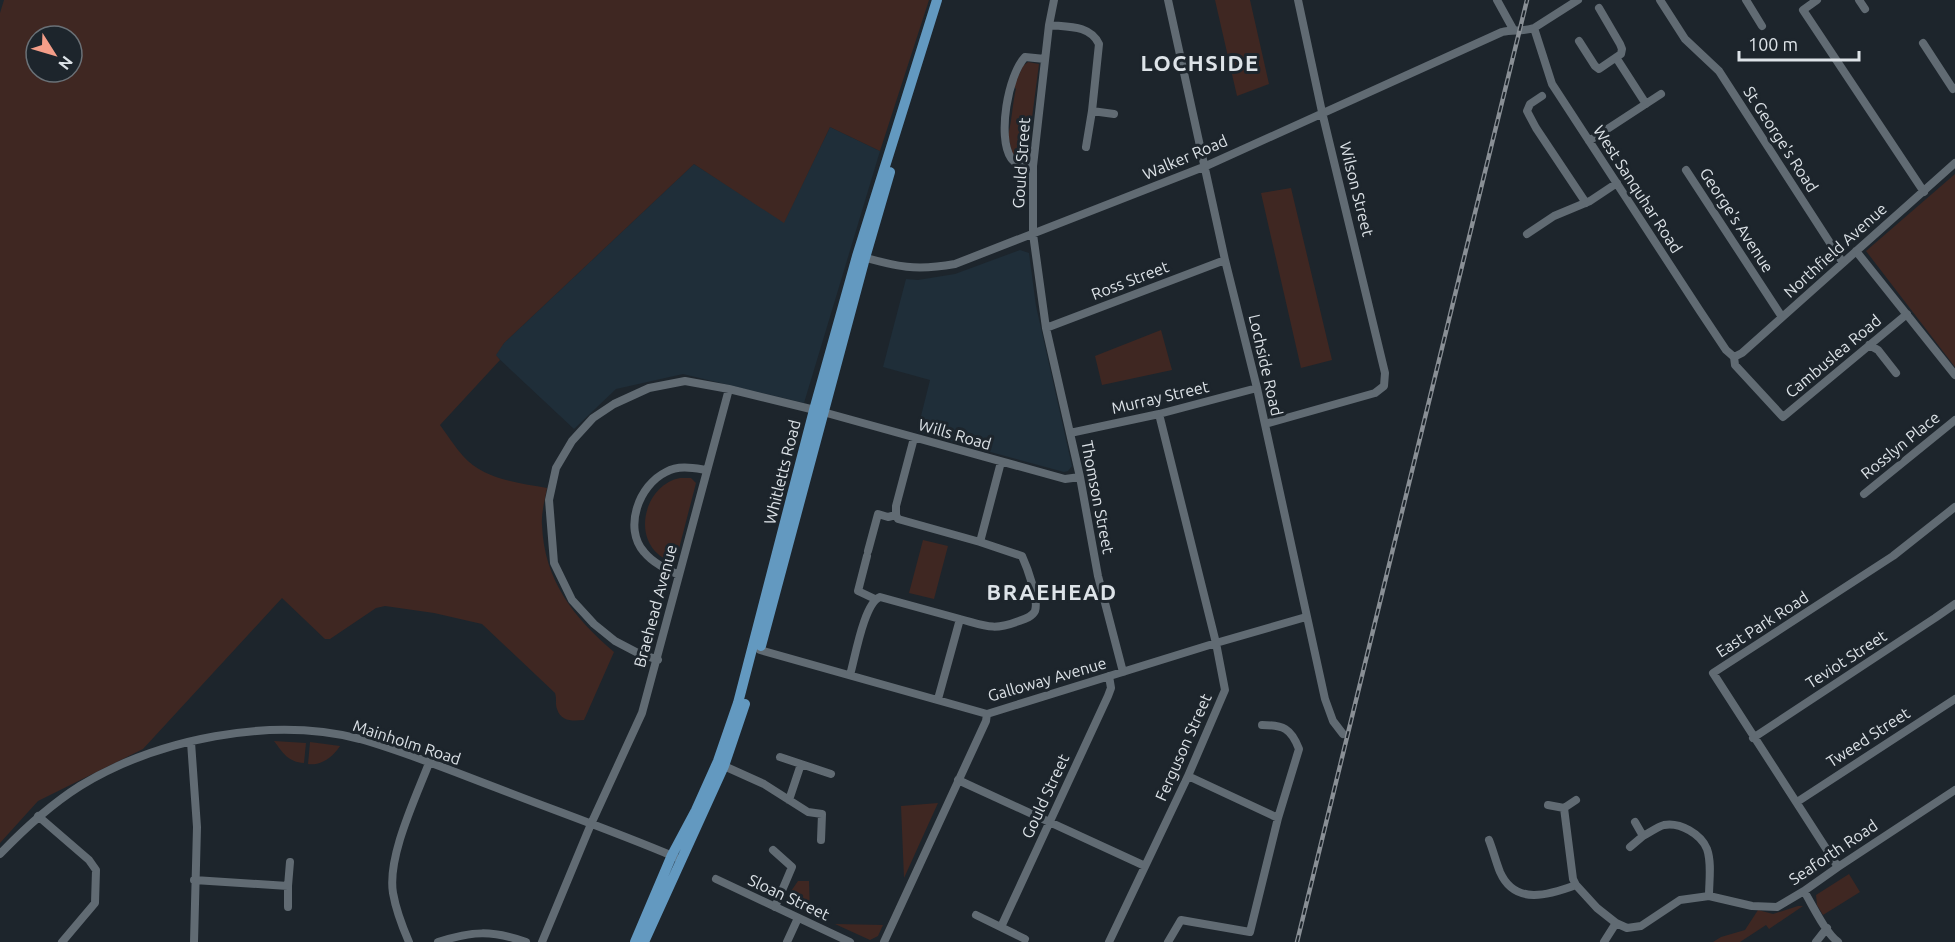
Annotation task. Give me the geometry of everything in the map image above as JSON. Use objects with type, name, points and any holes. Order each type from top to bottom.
[{"type":"main road","name":"Whitletts Road","points":[[644,942],[676,857],[718,761],[738,703],[861,257],[937,0]]},
{"type":"main road","name":"Whitletts Road","points":[[861,257],[944,0]]},
{"type":"main road","name":"Whitletts Road","points":[[635,942],[724,766],[738,729],[760,650],[819,411]]},
{"type":"street","name":"Gould Street","points":[[1046,328],[1032,234],[1033,166],[1049,25],[1054,0]]},
{"type":"street","name":"Lochside Road","points":[[1168,0],[1257,388],[1325,699],[1333,722],[1343,734]]},
{"type":"street","name":"Wilson Street","points":[[1264,424],[1375,393],[1384,386],[1385,373],[1322,112],[1298,0]]},
{"type":"street","points":[[1497,0],[1513,29],[1531,29],[1578,0]]},
{"type":"street","name":"St George's Road","points":[[1660,0],[1685,39],[1719,71],[1843,263]]},
{"type":"street","points":[[1746,0],[1762,26]]},
{"type":"street","points":[[1817,0],[1803,10],[1924,192]]},
{"type":"street","points":[[1859,0],[1865,9]]},
{"type":"street","points":[[1579,41],[1584,58],[1599,69],[1621,54],[1622,49],[1615,25],[1599,8]]},
{"type":"street","points":[[1049,25],[1087,30],[1097,39],[1099,45],[1086,147]]},
{"type":"street","name":"Walker Road","points":[[861,257],[905,268],[928,269],[955,264],[1206,166],[1322,112],[1513,29]]},
{"type":"street","name":"West Sanquhar Road","points":[[1531,29],[1552,84],[1719,340],[1734,357]]},
{"type":"street","points":[[1923,43],[1953,89],[1955,88]]},
{"type":"street","points":[[1033,166],[1012,160],[1006,134],[1005,114],[1008,94],[1020,62],[1025,57],[1045,59]]},
{"type":"street","points":[[1617,58],[1646,104]]},
{"type":"street","points":[[1589,141],[1661,94]]},
{"type":"street","points":[[1542,96],[1530,104],[1527,111],[1586,203]]},
{"type":"street","points":[[1092,111],[1114,114]]},
{"type":"street","name":"Northfield Avenue","points":[[1734,357],[1955,163]]},
{"type":"street","name":"George's Avenue","points":[[1686,170],[1782,317]]},
{"type":"street","points":[[1527,234],[1554,216],[1586,203],[1617,183]]},
{"type":"street","points":[[1856,251],[1955,375]]},
{"type":"street","name":"Ross Street","points":[[1046,328],[1226,260]]},
{"type":"street","name":"Cambuslea Road","points":[[1734,357],[1735,366],[1783,417],[1907,314]]},
{"type":"street","name":"Thomson Street","points":[[1046,328],[1080,477],[1098,576],[1123,672]]},
{"type":"street","points":[[1869,345],[1878,350],[1896,373]]},
{"type":"street","name":"Wills Road","points":[[658,660],[615,641],[594,624],[573,600],[554,563],[549,500],[556,468],[572,441],[593,418],[614,404],[649,388],[685,381],[729,389],[819,411],[1065,479],[1080,477]]},
{"type":"street","name":"Murray Street","points":[[1070,433],[1159,414],[1257,388]]},
{"type":"street","name":"Braehead Avenue","points":[[542,942],[591,824],[642,713],[729,389]]},
{"type":"street","name":"Ferguson Street","points":[[1109,942],[1188,776],[1225,690],[1159,414]]},
{"type":"street","name":"Rosslyn Place","points":[[1864,494],[1955,420]]},
{"type":"street","points":[[896,515],[888,517],[878,514],[858,591],[875,598],[880,597],[993,628],[1004,627],[1030,617],[1035,611],[1036,603],[1028,569],[1022,556],[898,519],[896,506],[914,438]]},
{"type":"street","points":[[980,542],[1001,462]]},
{"type":"street","points":[[679,575],[660,566],[643,551],[637,540],[634,526],[636,510],[643,492],[666,471],[686,467],[707,470]]},
{"type":"street","name":"East Park Road","points":[[1838,867],[1713,673],[1893,556],[1955,507]]},
{"type":"street","points":[[850,675],[868,608],[875,598]]},
{"type":"street","name":"Teviot Street","points":[[1753,738],[1955,604]]},
{"type":"street","name":"Galloway Avenue","points":[[760,650],[987,714],[1306,617]]},
{"type":"street","points":[[938,699],[960,618]]},
{"type":"street","name":"Gould Street","points":[[1001,927],[1108,696],[1111,688],[1109,676]]},
{"type":"street","name":"Tweed Street","points":[[1797,801],[1955,699]]},
{"type":"street","points":[[884,942],[986,721],[987,714]]},
{"type":"street","points":[[1168,942],[1181,920],[1250,932],[1278,818],[1299,749],[1288,730],[1280,725],[1262,725]]},
{"type":"street","name":"Mainholm Road","points":[[0,854],[38,816],[79,787],[126,762],[191,742],[227,734],[282,729],[359,739],[429,763],[676,857]]},
{"type":"street","points":[[191,742],[197,827],[194,942]]},
{"type":"street","points":[[780,757],[831,774]]},
{"type":"street","points":[[410,942],[400,921],[392,891],[396,849],[429,763]]},
{"type":"street","points":[[789,800],[801,764]]},
{"type":"street","points":[[724,766],[764,784],[808,812],[822,814],[821,840]]},
{"type":"street","points":[[1188,776],[1278,818]]},
{"type":"street","points":[[958,780],[1145,866]]},
{"type":"street","name":"Seaforth Road","points":[[1709,896],[1752,906],[1777,907],[1955,790]]},
{"type":"street","points":[[1548,805],[1564,808],[1576,800]]},
{"type":"street","points":[[1564,808],[1573,879],[1597,908],[1616,923],[1628,928],[1641,926],[1680,900],[1709,896],[1709,859],[1701,839],[1678,825],[1663,825],[1643,836],[1630,847]]},
{"type":"street","points":[[38,816],[89,860],[96,870],[95,903],[62,942]]},
{"type":"street","points":[[1635,822],[1643,836]]},
{"type":"street","points":[[1489,840],[1501,874],[1510,885],[1528,896],[1551,894],[1576,885]]},
{"type":"street","points":[[773,850],[792,867],[775,907]]},
{"type":"street","points":[[288,907],[290,862]]},
{"type":"street","name":"Sloan Street","points":[[716,879],[850,942]]},
{"type":"street","points":[[194,880],[288,886]]},
{"type":"street","points":[[1804,891],[1827,928],[1830,937],[1838,942]]},
{"type":"street","points":[[976,915],[1025,939]]},
{"type":"street","points":[[787,942],[798,918]]},
{"type":"street","points":[[1604,942],[1616,923]]},
{"type":"street","points":[[1816,942],[1827,928]]},
{"type":"street","points":[[438,942],[464,934],[486,932],[510,936],[526,942]]},
{"type":"shaded area","points":[[4,0],[929,0],[880,151],[830,127],[784,223],[694,164],[504,343],[496,355],[500,360],[440,425],[463,456],[480,470],[502,479],[547,488],[542,525],[548,563],[555,580],[574,611],[586,626],[614,652],[584,720],[572,720],[561,716],[556,707],[555,693],[482,624],[434,613],[385,606],[376,608],[330,639],[325,639],[282,598],[143,749],[38,801],[0,843],[0,13]]},
{"type":"shaded area","points":[[1215,0],[1250,0],[1269,84],[1237,96]]},
{"type":"shaded area","points":[[1028,62],[1039,64],[1027,156],[1022,160],[1013,157],[1008,134],[1016,89],[1014,86],[1023,66]]},
{"type":"shaded area","points":[[830,127],[880,151],[804,403],[683,374],[616,389],[574,429],[495,355],[504,343],[694,164],[784,222]]},
{"type":"shaded area","points":[[1955,174],[1955,367],[1866,251]]},
{"type":"shaded area","points":[[1291,188],[1332,360],[1301,368],[1261,193]]},
{"type":"shaded area","points":[[1020,250],[1029,253],[1036,306],[1072,466],[1064,472],[917,432],[930,380],[883,367],[906,279],[918,280],[955,274]]},
{"type":"shaded area","points":[[1161,330],[1172,370],[1102,385],[1095,356]]},
{"type":"shaded area","points":[[680,478],[691,478],[696,483],[675,564],[660,555],[650,544],[645,521],[647,510],[659,489]]},
{"type":"shaded area","points":[[923,540],[948,546],[934,599],[909,593]]},
{"type":"shaded area","points":[[274,741],[306,743],[304,763],[290,759]]},
{"type":"shaded area","points":[[310,742],[340,746],[326,760],[318,764],[308,764]]},
{"type":"shaded area","points":[[938,803],[904,878],[901,806]]},
{"type":"shaded area","points":[[1849,874],[1860,892],[1823,915],[1817,905],[1816,895]]},
{"type":"shaded area","points":[[798,881],[809,881],[810,913],[785,900]]},
{"type":"shaded area","points":[[1803,906],[1769,929],[1766,925],[1740,942],[1713,942],[1721,937],[1745,930],[1758,910],[1773,914]]},
{"type":"shaded area","points":[[835,924],[883,925],[878,936],[870,940]]},
{"type":"railway","points":[[1297,942],[1527,0]]},
{"type":"district","name":"LOCHSIDE","points":[[1200,62]]},
{"type":"district","name":"BRAEHEAD","points":[[1052,591]]}]
